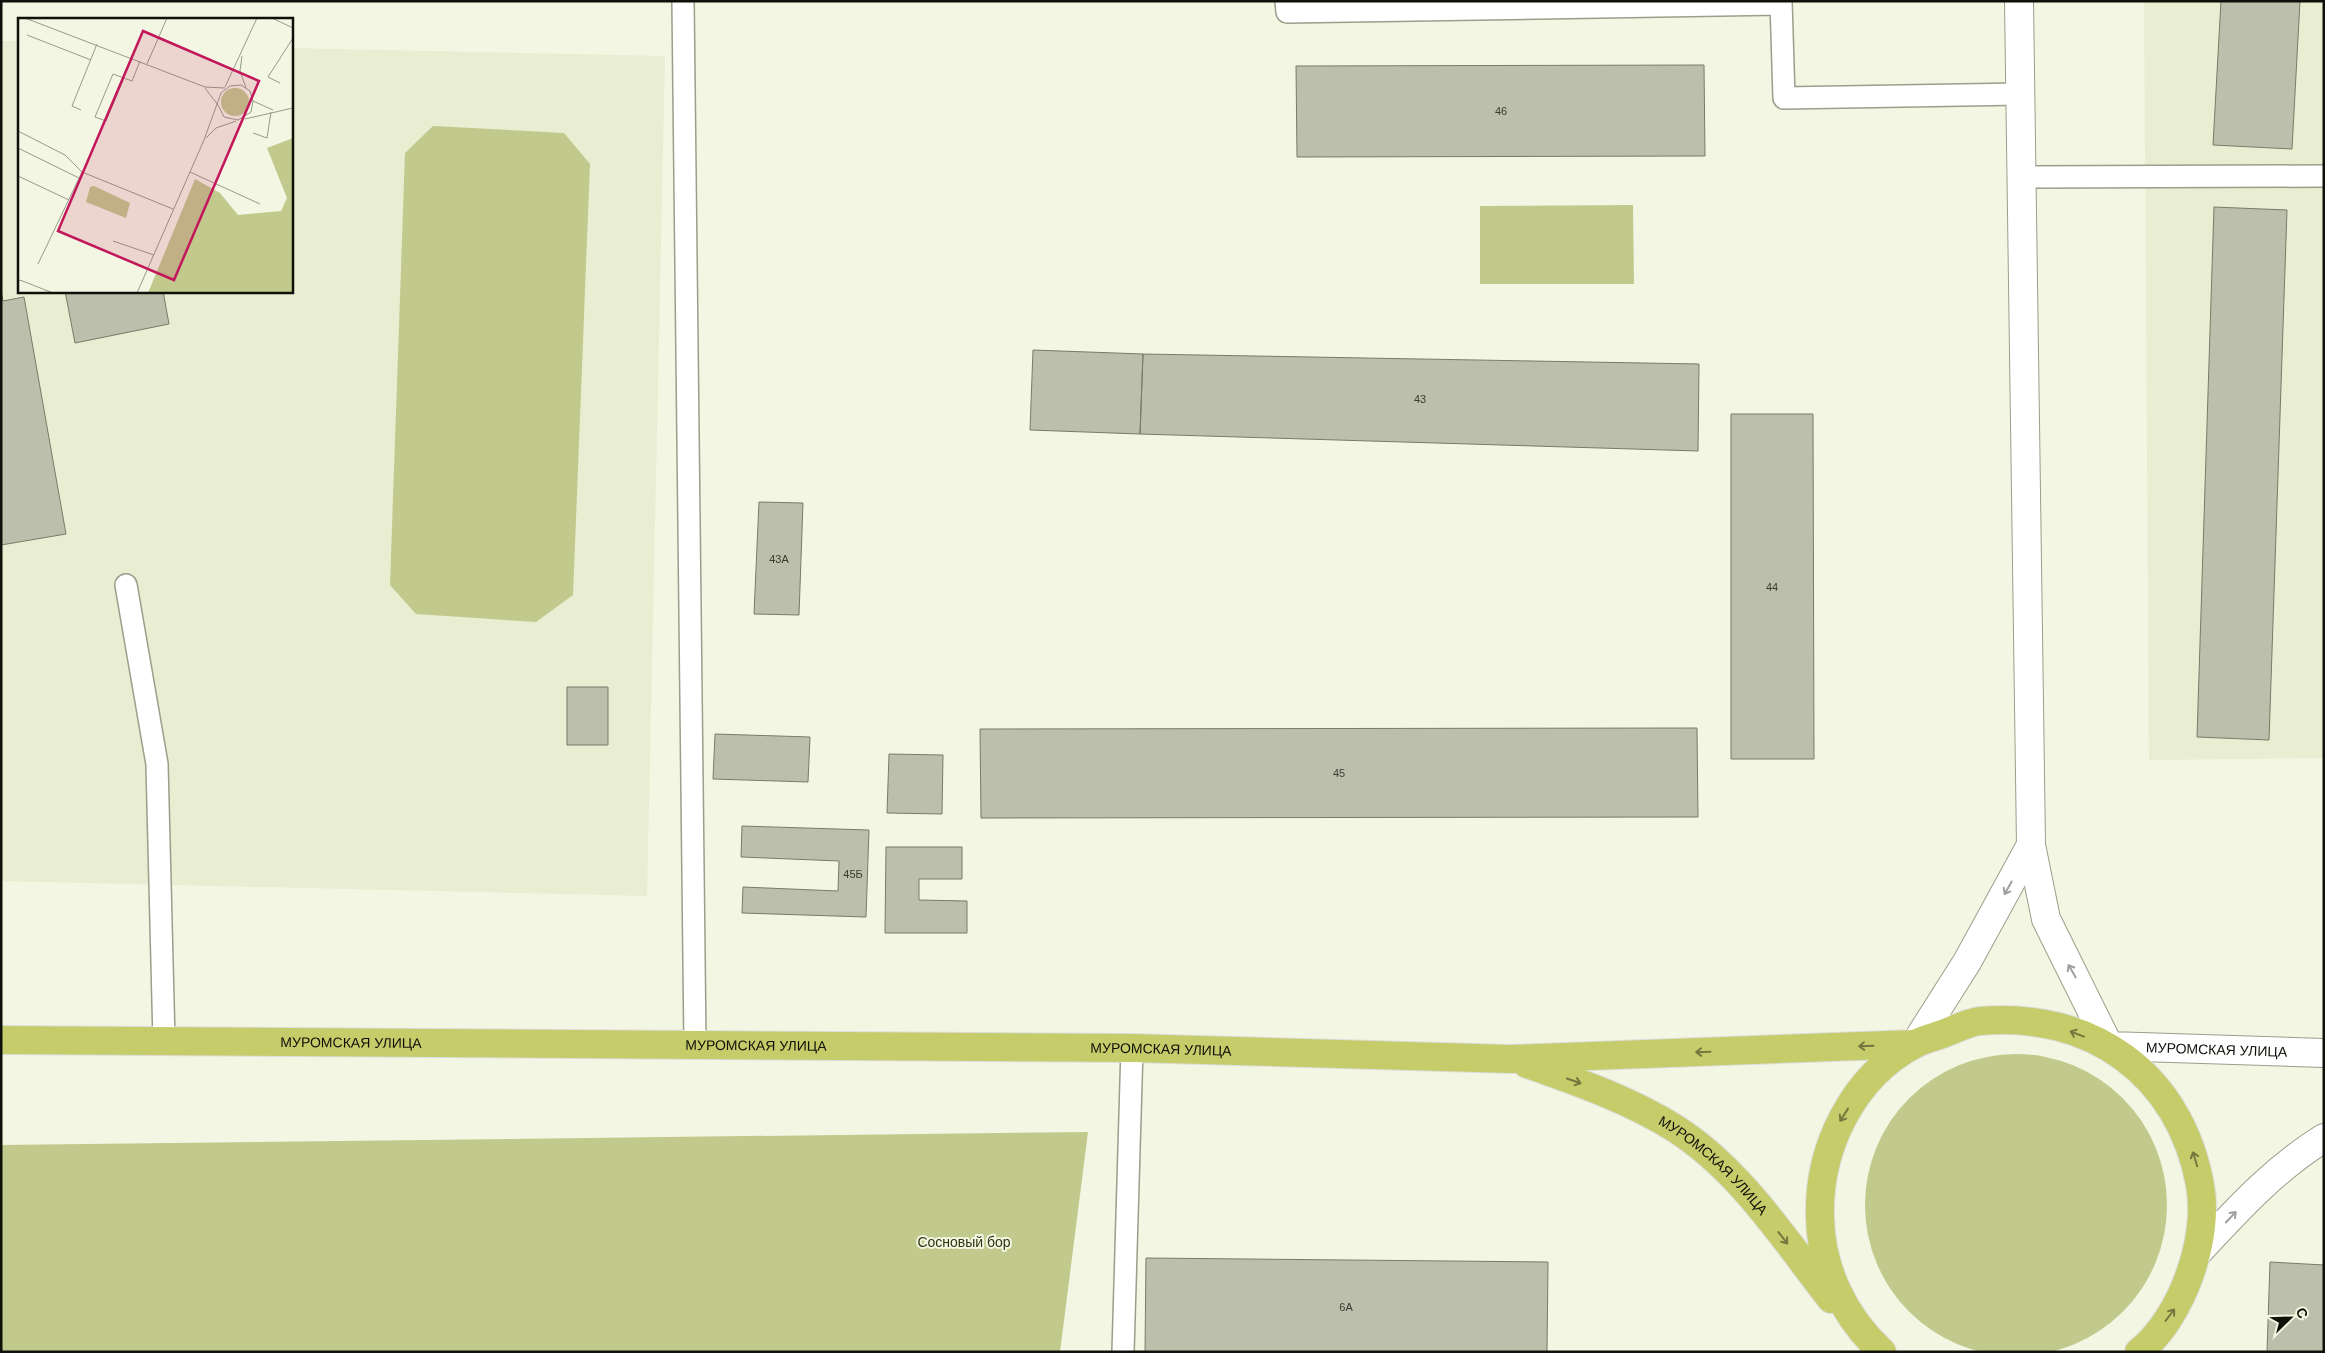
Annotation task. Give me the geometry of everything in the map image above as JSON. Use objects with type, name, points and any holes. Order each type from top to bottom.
[{"type":"main road","points":[[1874,1347],[1844,1306],[1828,1272],[1820,1235],[1819,1198],[1825,1160],[1838,1125],[1858,1093],[1884,1066],[1915,1044],[1978,1021],[2046,1022],[2110,1046],[2155,1084],[2172,1109],[2186,1135],[2196,1163],[2202,1192],[2202,1223],[2198,1252],[2179,1302],[2147,1345],[2139,1352]]},
{"type":"main road","name":"МУРОМСКАЯ УЛИЦА","points":[[1,1040],[1132,1048],[1511,1058],[1915,1044]]},
{"type":"main road","name":"МУРОМСКАЯ УЛИЦА","points":[[1511,1058],[1613,1097],[1677,1130],[1710,1156],[1750,1195],[1832,1301],[1874,1347]]},
{"type":"street","points":[[2019,1],[2031,845],[2046,919],[2110,1046]]},
{"type":"street","points":[[1915,1044],[1967,962],[2031,845]]},
{"type":"street","name":"МУРОМСКАЯ УЛИЦА","points":[[2110,1046],[2324,1053]]},
{"type":"street","points":[[2198,1252],[2264,1182],[2297,1155],[2324,1138]]},
{"type":"lane","points":[[683,1],[695,1045]]},
{"type":"lane","points":[[1286,1],[1287,12],[1781,2],[1784,98],[2021,94]]},
{"type":"lane","points":[[2022,176],[2324,176]]},
{"type":"lane","points":[[126,585],[157,764],[164,1041]]},
{"type":"lane","points":[[1123,1352],[1132,1048]]},
{"type":"shaded area","points":[[2144,1],[2324,1],[2324,758],[2149,760]]},
{"type":"shaded area","points":[[1,41],[18,41],[18,292],[292,292],[292,48],[665,56],[647,896],[1,881]]},
{"type":"green space","points":[[433,126],[564,133],[590,164],[573,595],[536,622],[416,614],[390,585],[405,153]]},
{"type":"green space","points":[[1633,205],[1634,284],[1480,284],[1480,206]]},
{"type":"green space","points":[[2001,1055],[2031,1055],[2060,1061],[2087,1072],[2112,1089],[2132,1109],[2149,1134],[2160,1161],[2166,1190],[2166,1220],[2160,1249],[2149,1276],[2132,1301],[2112,1321],[2087,1338],[2060,1349],[2038,1354],[1994,1354],[1972,1349],[1945,1338],[1920,1321],[1900,1301],[1883,1276],[1872,1249],[1866,1220],[1866,1190],[1872,1161],[1883,1134],[1900,1109],[1920,1089],[1945,1072],[1972,1061]]},
{"type":"green space","name":"Сосновый бор","points":[[1088,1132],[1060,1352],[1,1352],[1,1145]]},
{"type":"building","points":[[2221,1],[2300,1],[2292,149],[2213,145]]},
{"type":"building","points":[[1704,65],[1705,156],[1297,157],[1296,66]]},
{"type":"building","points":[[2214,207],[2287,210],[2269,740],[2197,737]]},
{"type":"building","points":[[1,291],[3,301],[24,297],[66,534],[1,545]]},
{"type":"building","points":[[65,292],[163,292],[169,324],[75,343]]},
{"type":"building","points":[[1033,350],[1143,354],[1140,434],[1030,430]]},
{"type":"building","points":[[1143,354],[1699,364],[1698,451],[1140,434]]},
{"type":"building","points":[[1731,414],[1813,414],[1814,759],[1731,759]]},
{"type":"building","points":[[759,502],[803,503],[799,615],[754,614]]},
{"type":"building","points":[[567,687],[608,687],[608,745],[567,745]]},
{"type":"building","points":[[1697,728],[1698,817],[981,818],[980,729]]},
{"type":"building","points":[[715,734],[810,737],[808,782],[713,779]]},
{"type":"building","points":[[889,754],[943,755],[942,814],[887,813]]},
{"type":"building","points":[[742,826],[869,830],[866,917],[742,913],[743,887],[838,891],[839,861],[741,857]]},
{"type":"building","points":[[886,847],[962,847],[962,879],[919,879],[919,900],[967,901],[967,933],[885,933]]},
{"type":"building","points":[[1146,1258],[1548,1262],[1547,1352],[1145,1352]]},
{"type":"building","points":[[2270,1262],[2324,1265],[2324,1352],[2267,1352]]}]
